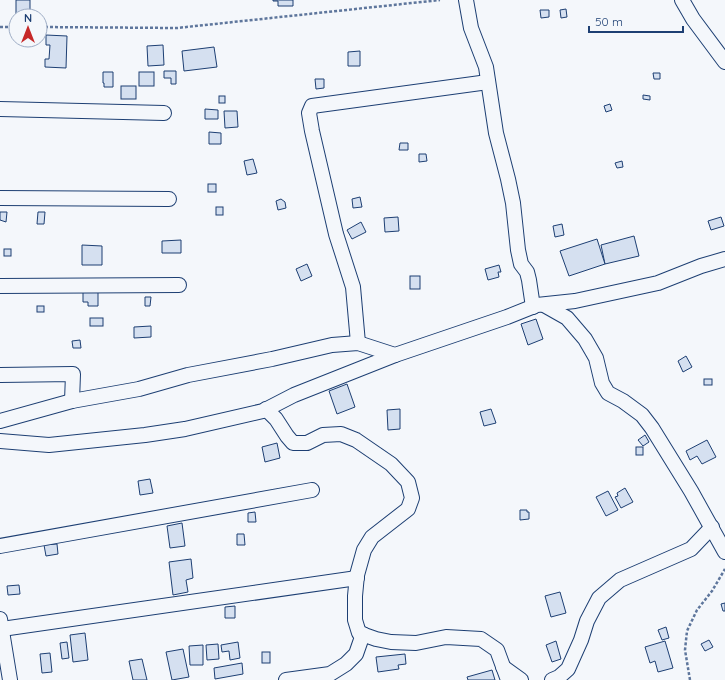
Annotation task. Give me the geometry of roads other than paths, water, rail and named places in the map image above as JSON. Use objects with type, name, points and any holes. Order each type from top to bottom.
[{"type":"street","points":[[466,0],[471,28],[486,67],[496,133],[507,172],[513,203],[521,264],[527,272],[538,306]]},
{"type":"street","points":[[682,0],[693,20],[725,62]]},
{"type":"street","points":[[358,342],[353,287],[336,234],[312,131],[309,114],[312,106],[488,82]]},
{"type":"street","points":[[0,110],[164,113]]},
{"type":"street","points":[[0,198],[169,198]]},
{"type":"street","points":[[0,441],[49,445],[145,435],[185,429],[266,409],[294,395],[395,355],[538,306],[575,301],[658,283],[725,259]]},
{"type":"street","points":[[0,286],[179,285]]},
{"type":"street","points":[[538,306],[567,318],[585,339],[596,358],[602,383],[608,393],[623,401],[642,415],[672,459],[725,552]]},
{"type":"street","points":[[0,420],[72,401],[139,389],[188,375],[272,359],[332,345],[358,342],[395,355]]},
{"type":"street","points":[[0,375],[73,374],[72,401]]},
{"type":"street","points":[[266,409],[276,419],[286,436],[293,443],[307,443],[323,435],[341,434],[356,440],[391,464],[408,482],[412,498],[408,509],[372,537],[364,550],[357,578],[354,620],[359,633],[391,642],[416,643],[446,637],[481,639],[497,650],[508,680]]},
{"type":"street","points":[[0,546],[312,490]]},
{"type":"street","points":[[552,680],[559,677],[568,669],[581,640],[587,621],[599,598],[620,580],[691,549],[712,527]]},
{"type":"street","points":[[10,680],[1,624],[357,578]]},
{"type":"street","points":[[286,680],[330,674],[346,664],[356,654],[363,634]]},
{"type":"street","points":[[503,666],[521,680]]}]
